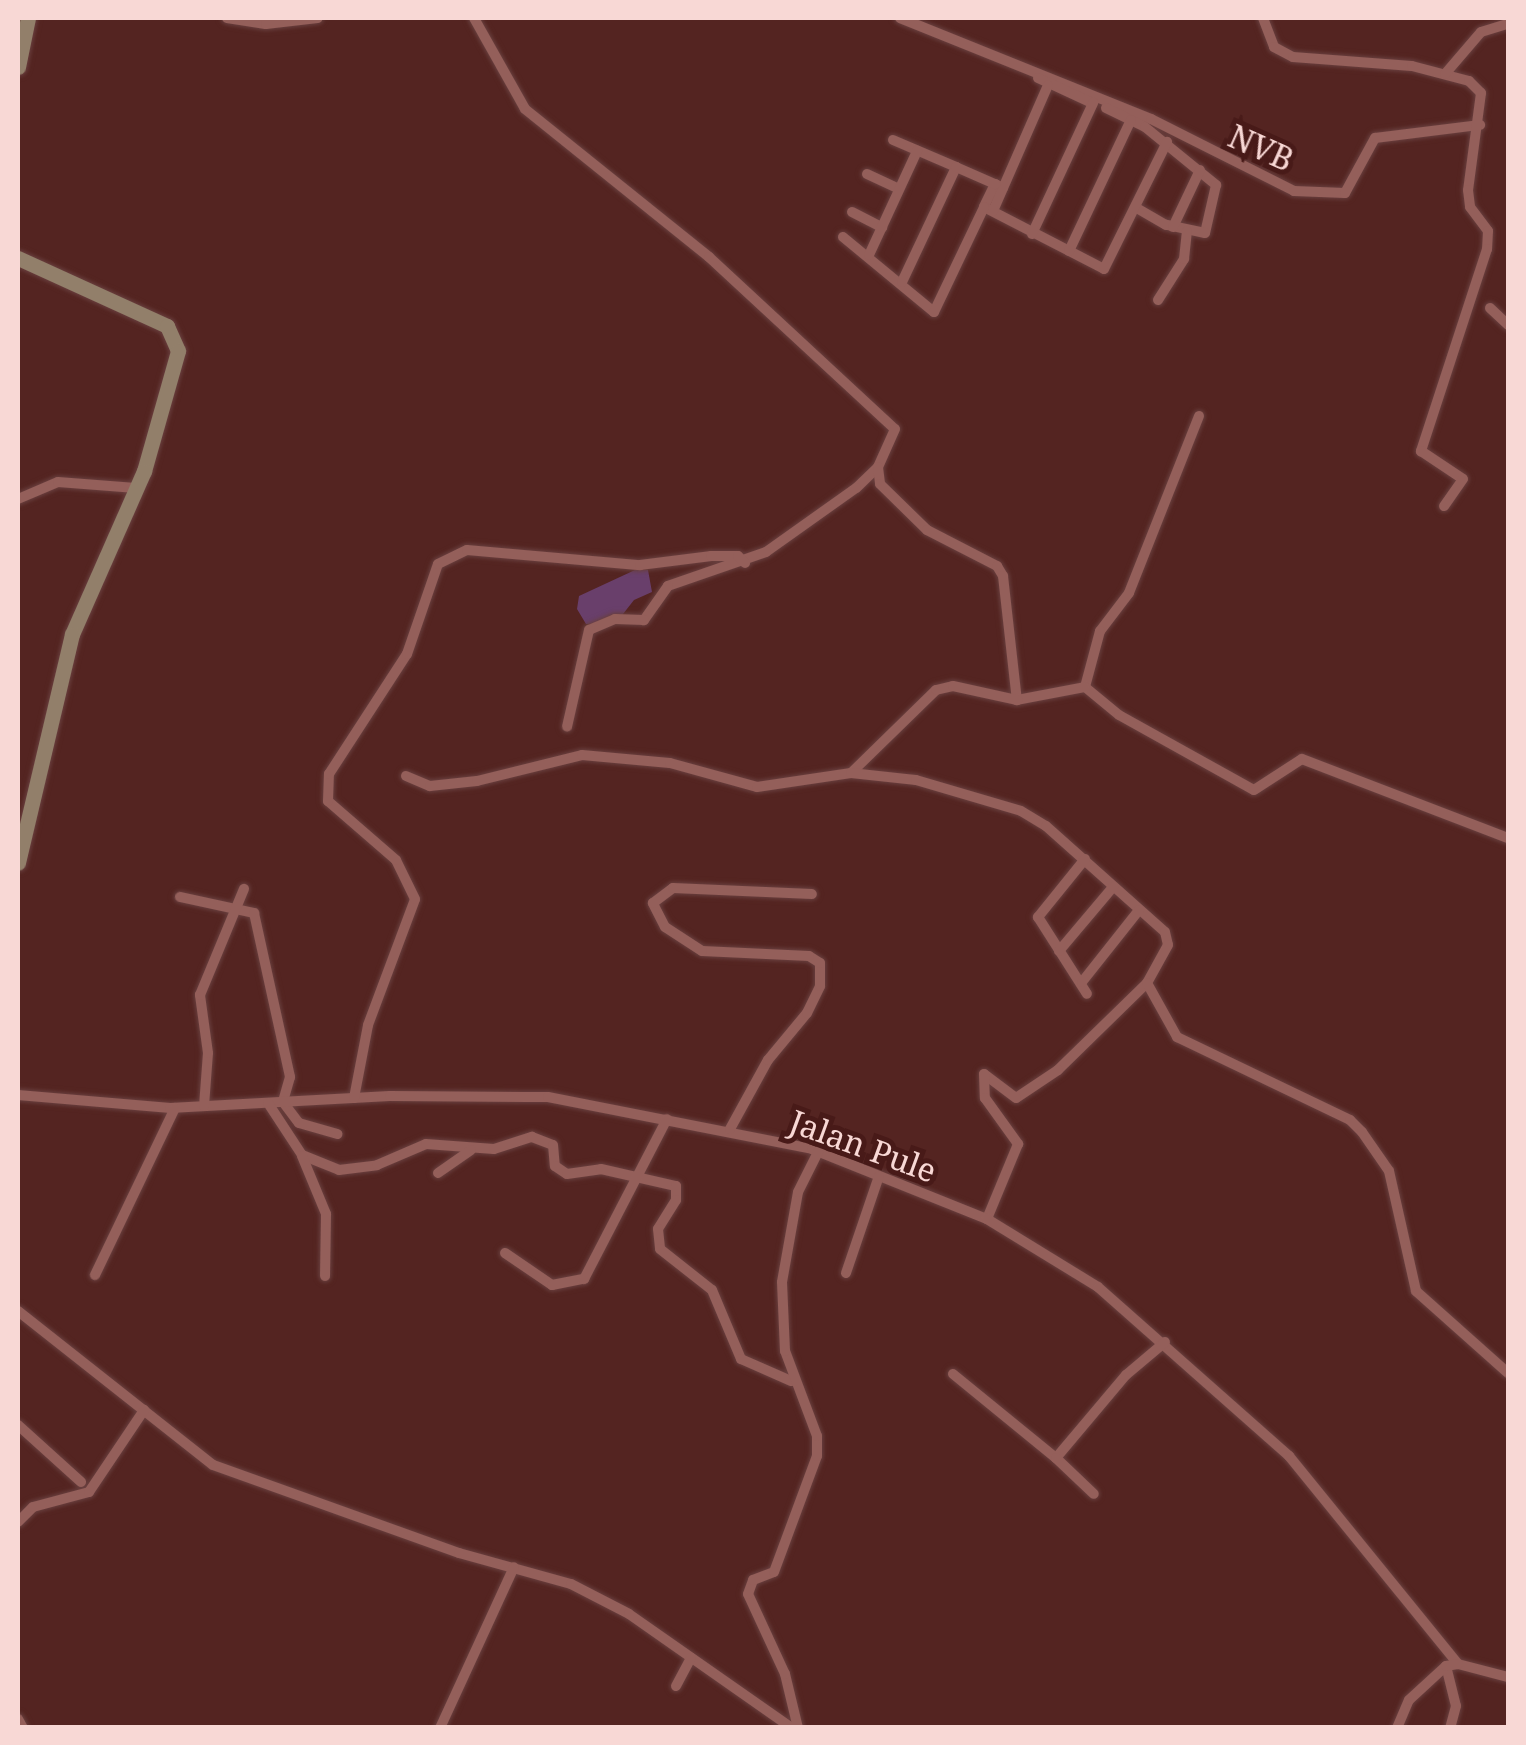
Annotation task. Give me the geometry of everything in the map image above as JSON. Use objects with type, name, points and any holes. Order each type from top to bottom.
[{"type":"main road","points":[[18,67],[28,18]]},
{"type":"main road","points":[[18,258],[142,312],[174,332],[176,368],[136,488],[72,634],[18,863]]},
{"type":"street","points":[[227,18],[266,24],[318,18]]},
{"type":"street","points":[[474,18],[525,110],[709,257],[890,423],[894,440],[878,467],[745,564],[668,586],[644,620],[615,619],[589,630],[567,726]]},
{"type":"street","points":[[900,18],[1026,68],[1048,85],[1131,120],[1167,142],[1216,185],[1205,233],[1174,227],[1136,208]]},
{"type":"street","points":[[1263,18],[1274,48],[1294,57],[1378,60],[1445,74],[1478,86],[1480,125],[1468,190],[1470,208],[1488,231],[1487,249],[1421,451],[1463,480],[1444,506]]},
{"type":"street","points":[[1445,74],[1481,32],[1508,24]]},
{"type":"street","name":"NVB","points":[[1026,68],[1294,191],[1345,192],[1375,138],[1480,125]]},
{"type":"street","points":[[842,238],[902,282],[934,312],[1048,85]]},
{"type":"street","points":[[1032,234],[1093,103]]},
{"type":"street","points":[[1070,251],[1131,120]]},
{"type":"street","points":[[893,140],[999,186]]},
{"type":"street","points":[[988,209],[1104,269],[1167,142]]},
{"type":"street","points":[[869,256],[917,151]]},
{"type":"street","points":[[902,282],[956,167]]},
{"type":"street","points":[[1174,227],[1200,170]]},
{"type":"street","points":[[867,174],[899,189]]},
{"type":"street","points":[[852,212],[882,227]]},
{"type":"street","points":[[1158,300],[1184,259],[1187,231]]},
{"type":"street","points":[[1490,308],[1508,326]]},
{"type":"street","points":[[1085,687],[1100,631],[1129,593],[1199,416]]},
{"type":"street","points":[[878,467],[880,484],[927,530],[1004,576],[1017,700]]},
{"type":"street","points":[[18,498],[58,482],[136,488]]},
{"type":"street","points":[[354,1098],[368,1025],[415,899],[396,860],[328,802],[329,774],[407,654],[438,564],[467,550],[640,566],[738,556],[745,564]]},
{"type":"street","points":[[850,773],[936,690],[953,686],[1017,700],[1085,687]]},
{"type":"street","points":[[1085,687],[1118,715],[1254,790],[1302,759],[1508,838]]},
{"type":"street","points":[[406,776],[430,786],[477,781],[582,756],[670,763],[758,788],[850,773],[916,780],[1021,811],[1085,859],[1164,932],[1168,945],[1147,983],[1100,1036],[1016,1098],[984,1074],[985,1098],[1018,1144],[987,1218]]},
{"type":"street","points":[[1085,859],[1038,916],[1087,994]]},
{"type":"street","points":[[1059,951],[1113,887]]},
{"type":"street","points":[[730,1129],[768,1060],[807,1013],[820,986],[820,963],[809,956],[702,951],[666,927],[654,903],[672,888],[812,894]]},
{"type":"street","points":[[204,1106],[208,1053],[200,995],[244,889]]},
{"type":"street","points":[[180,897],[254,912],[290,1077],[283,1102],[299,1124],[337,1134]]},
{"type":"street","points":[[1082,982],[1139,910]]},
{"type":"street","points":[[1147,983],[1177,1037],[1350,1120],[1362,1132],[1388,1171],[1416,1291],[1508,1373]]},
{"type":"street","name":"Jalan Pule","points":[[18,1095],[175,1108],[354,1098],[548,1096],[730,1129],[818,1152],[987,1218],[1098,1287],[1165,1342],[1289,1456],[1452,1665]]},
{"type":"street","points":[[268,1103],[302,1155],[326,1214],[324,1276]]},
{"type":"street","points":[[94,1275],[175,1108]]},
{"type":"street","points":[[505,1254],[552,1285],[584,1279],[666,1119]]},
{"type":"street","points":[[302,1155],[357,1170],[426,1144],[472,1150],[536,1138],[553,1145],[555,1166],[567,1174],[601,1169],[678,1189],[658,1229],[660,1249],[712,1290],[732,1348],[791,1380]]},
{"type":"street","points":[[438,1173],[472,1150]]},
{"type":"street","points":[[795,1728],[785,1674],[748,1594],[753,1580],[774,1572],[813,1478],[817,1436],[791,1380],[783,1331],[784,1252],[798,1192],[818,1152]]},
{"type":"street","points":[[846,1273],[879,1176]]},
{"type":"street","points":[[18,1311],[214,1466],[599,1598],[795,1728]]},
{"type":"street","points":[[1056,1458],[1126,1375],[1165,1342]]},
{"type":"street","points":[[952,1374],[1094,1494]]},
{"type":"street","points":[[18,1522],[33,1507],[89,1492],[144,1410]]},
{"type":"street","points":[[18,1424],[81,1482]]},
{"type":"street","points":[[440,1728],[514,1568]]},
{"type":"street","points":[[676,1686],[691,1658]]},
{"type":"street","points":[[1452,1665],[1508,1677]]},
{"type":"street","points":[[1397,1728],[1409,1700],[1452,1665]]},
{"type":"street","points":[[1450,1728],[1456,1706],[1452,1665]]},
{"type":"street","points":[[18,1719],[23,1728]]},
{"type":"shaded area","points":[[635,570],[648,570],[652,592],[634,600],[616,623],[586,624],[577,609],[579,596]]}]
